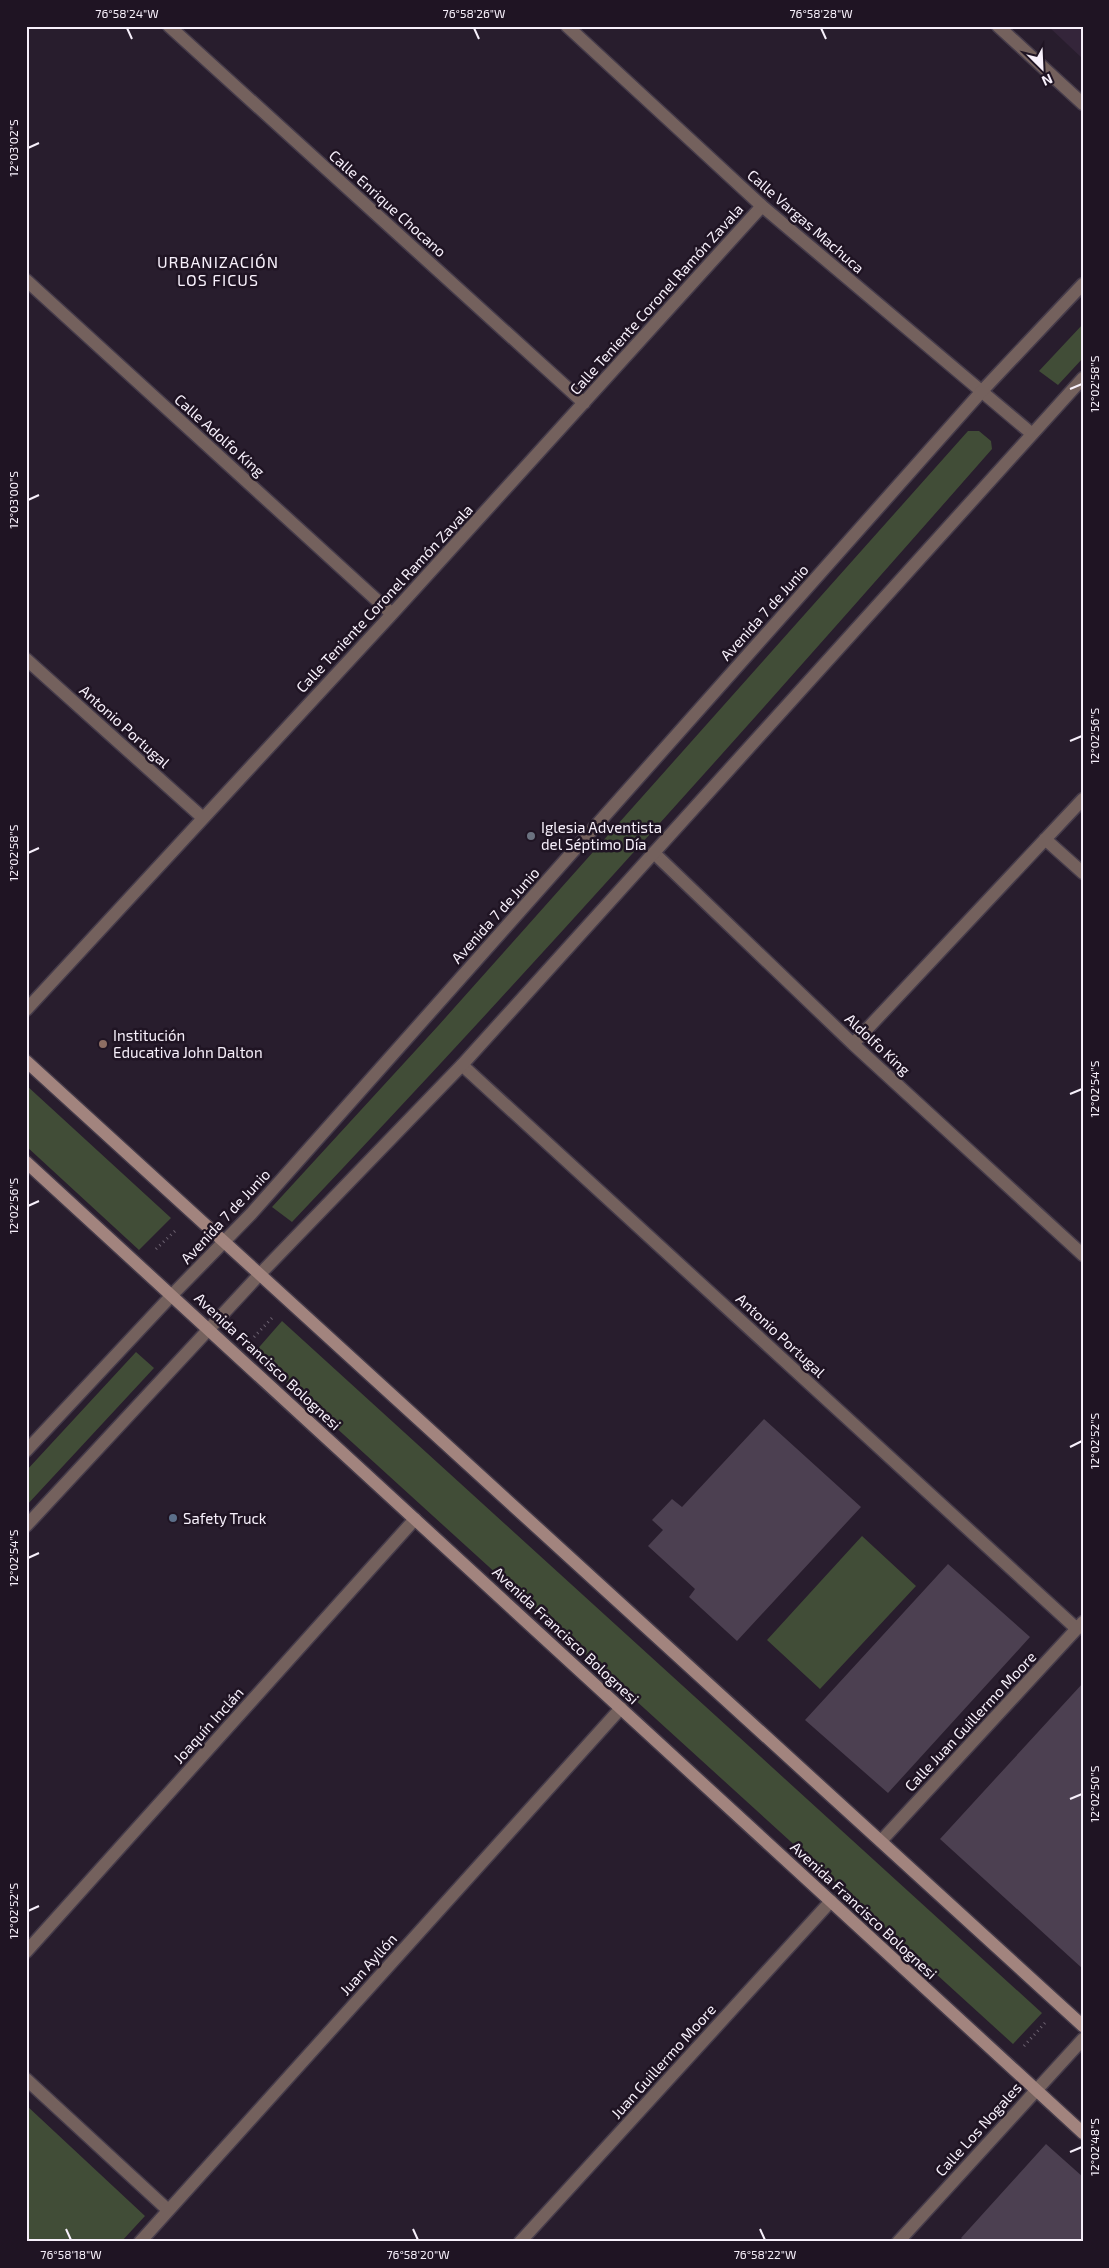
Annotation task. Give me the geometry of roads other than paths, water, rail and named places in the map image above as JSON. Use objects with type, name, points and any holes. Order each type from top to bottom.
[{"type":"main road","points":[[26,1061],[1083,2026]]},
{"type":"main road","name":"Avenida Francisco Bolognesi","points":[[26,1162],[1083,2133]]},
{"type":"street","name":"Calle Enrique Chocano","points":[[169,26],[584,403]]},
{"type":"street","name":"Calle Vargas Machuca","points":[[567,26],[762,206],[1031,433]]},
{"type":"street","points":[[998,26],[1083,104]]},
{"type":"street","name":"Calle Teniente Coronel Ramón Zavala","points":[[26,1010],[392,614],[762,206]]},
{"type":"street","name":"Calle Adolfo King","points":[[26,280],[392,614]]},
{"type":"street","name":"Avenida 7 de Junio","points":[[26,1451],[172,1295],[225,1242],[982,391],[1083,284]]},
{"type":"street","points":[[26,1526],[260,1274],[462,1064],[1031,433],[1083,378]]},
{"type":"street","name":"Antonio Portugal","points":[[26,658],[203,818]]},
{"type":"street","points":[[853,1044],[1083,799]]},
{"type":"street","points":[[1045,839],[1083,873]]},
{"type":"street","name":"Aldolfo King","points":[[654,853],[853,1044],[1083,1256]]},
{"type":"street","name":"Antonio Portugal","points":[[462,1064],[1080,1626]]},
{"type":"street","name":"Joaquín Inclán","points":[[26,1952],[415,1519]]},
{"type":"street","name":"Calle Juan Guillermo Moore","points":[[881,1841],[1080,1626]]},
{"type":"street","name":"Juan Ayllón","points":[[140,2242],[621,1708]]},
{"type":"street","name":"Juan Guillermo Moore","points":[[520,2242],[831,1901]]},
{"type":"street","name":"Calle Los Nogales","points":[[898,2242],[1083,2039]]},
{"type":"street","points":[[26,2078],[168,2210]]},
{"type":"place","name":"Iglesia Adventista del Séptimo Día","points":[[531,836]]},
{"type":"place","name":"Institución Educativa John Dalton","points":[[103,1044]]},
{"type":"place","name":"Safety Truck","points":[[173,1518]]},
{"type":"district","name":"URBANIZACIÓN LOS FICUS","points":[[218,270]]}]
